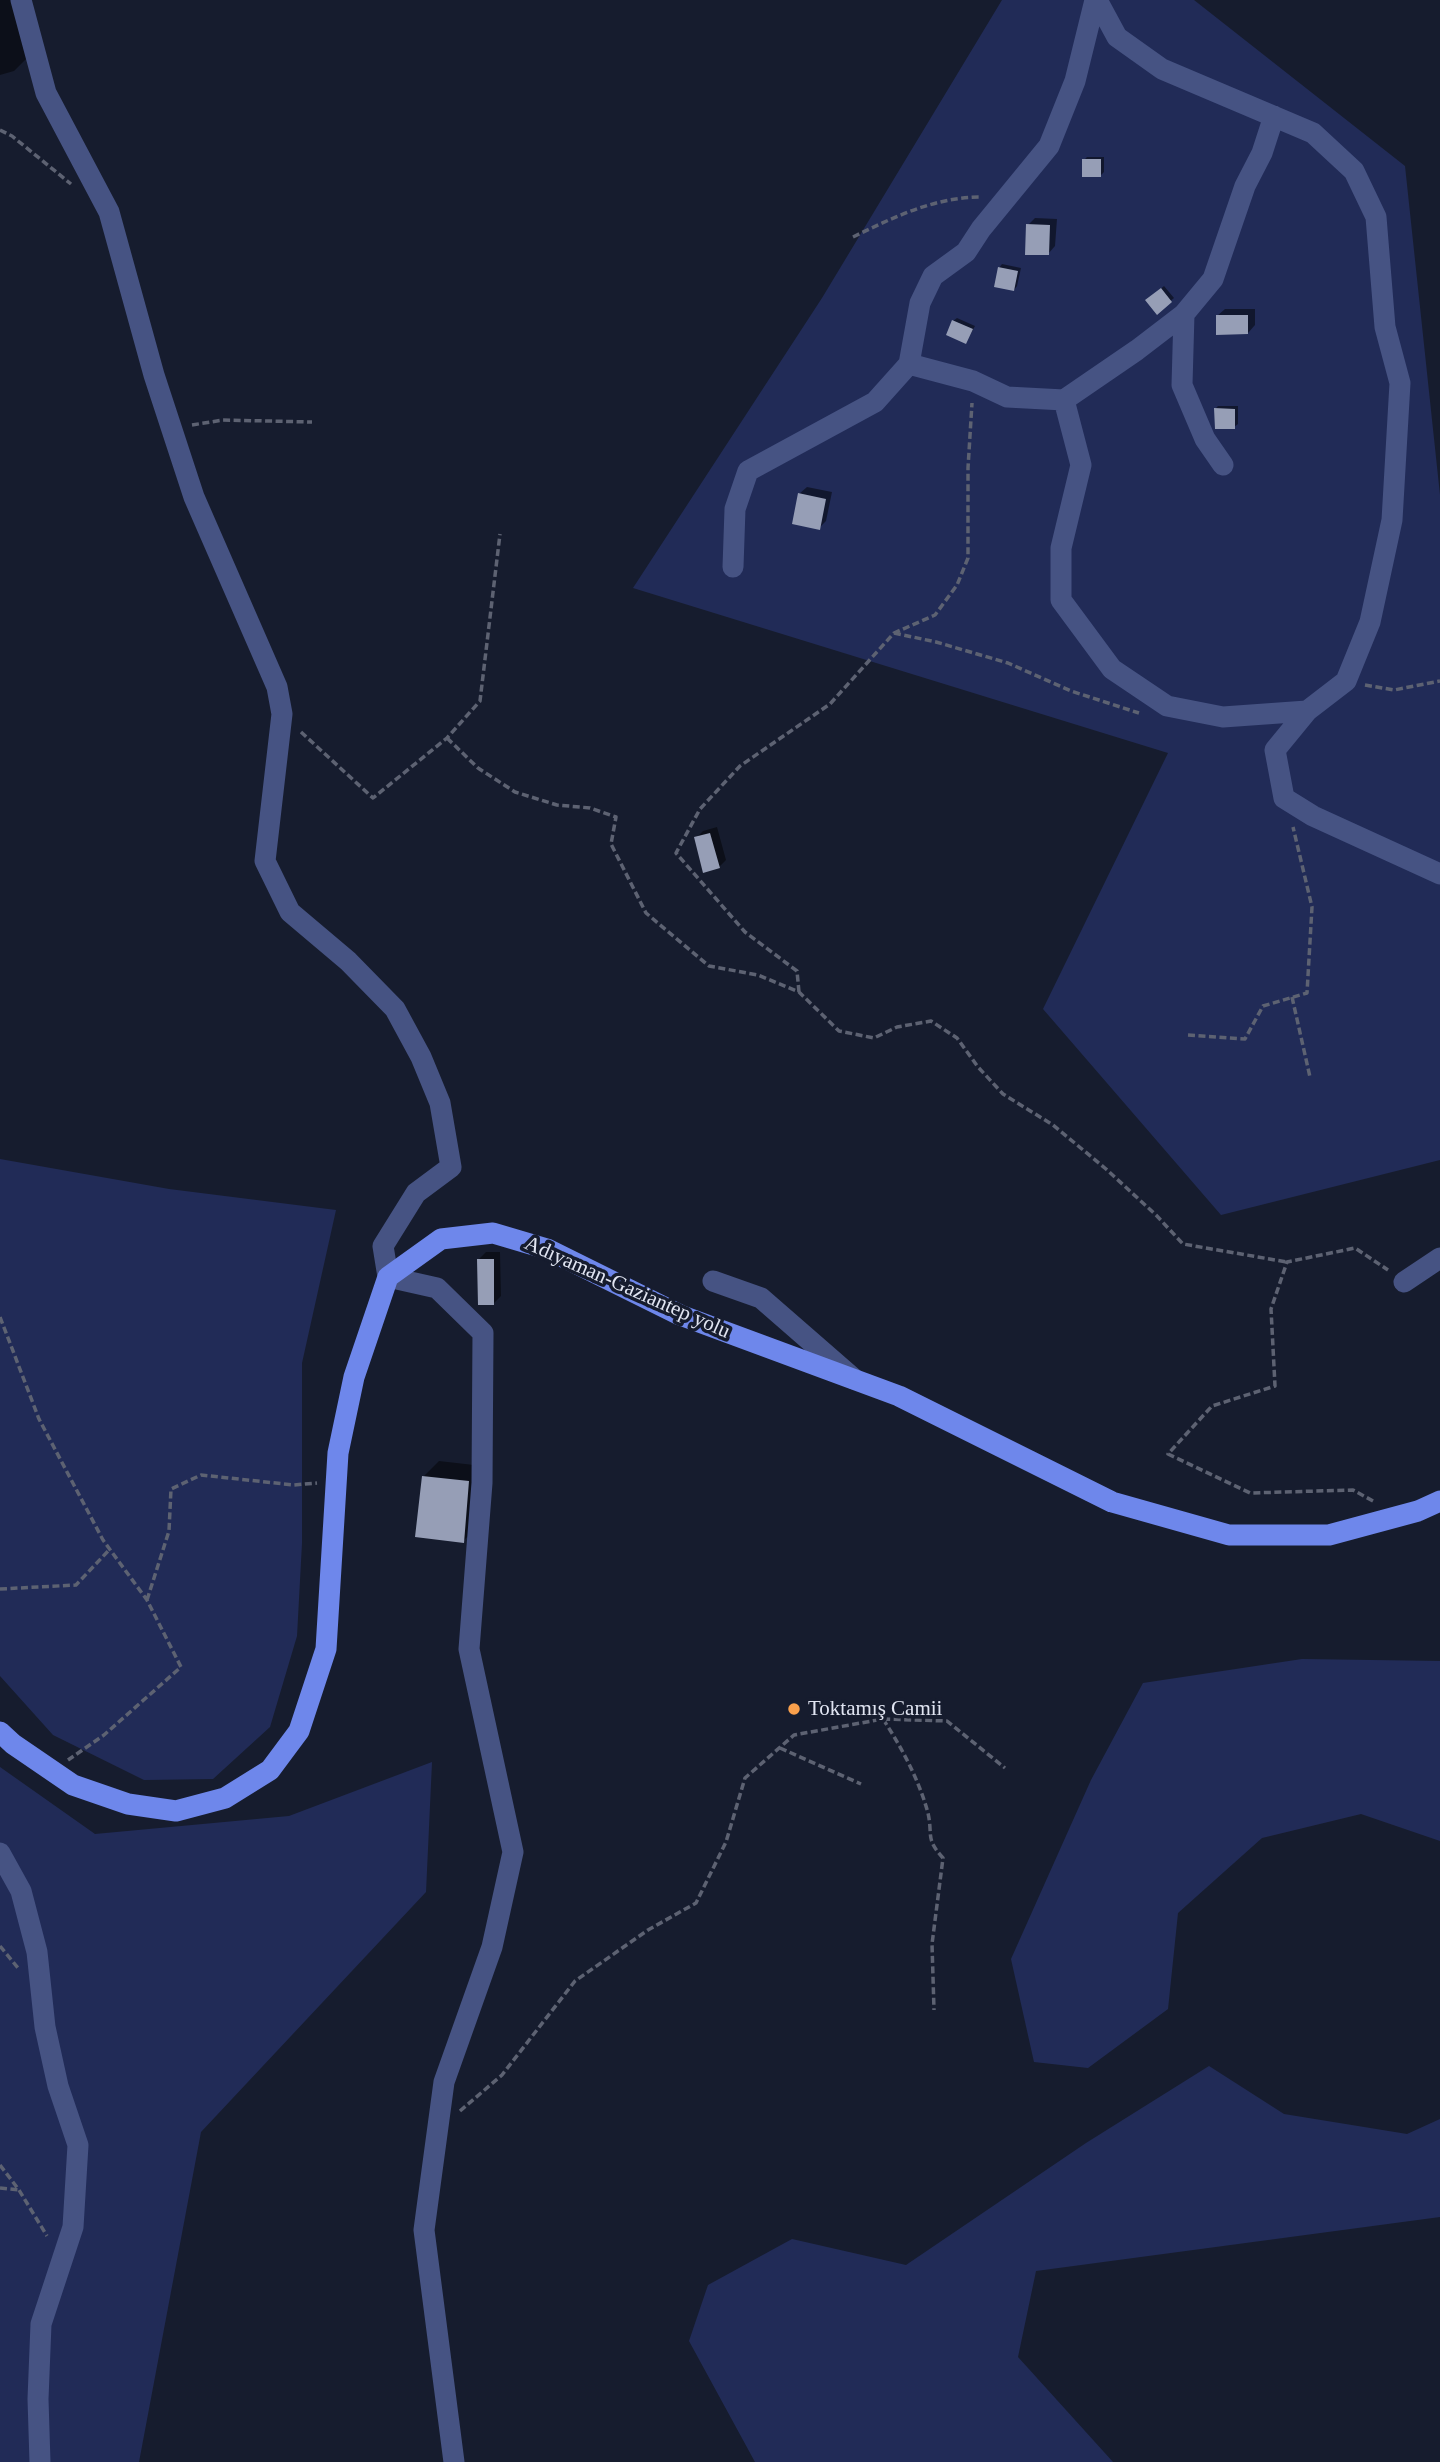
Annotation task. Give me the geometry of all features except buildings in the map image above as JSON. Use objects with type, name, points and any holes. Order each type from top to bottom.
[{"type":"main road","name":"Adıyaman-Gaziantep yolu","points":[[388,1277],[441,1239],[493,1233],[547,1249],[680,1315],[899,1396],[1112,1502],[1229,1535],[1329,1535],[1418,1511],[1440,1502]]},
{"type":"main road","points":[[0,1732],[13,1745],[73,1785],[128,1804],[176,1811],[225,1798],[270,1770],[299,1731],[326,1649],[338,1453],[354,1377],[388,1277]]},
{"type":"street","points":[[21,0],[46,93],[109,212],[154,375],[194,497],[277,687],[282,714],[265,861],[290,912],[348,961],[395,1009],[421,1057],[440,1103],[450,1167],[416,1193],[383,1246],[388,1277],[437,1288],[483,1333],[482,1483],[469,1649],[513,1852],[492,1947],[444,2082],[424,2230],[454,2462]]},
{"type":"street","points":[[1096,0],[1117,37],[1162,69],[1313,133],[1354,171],[1376,217],[1385,327],[1400,383],[1392,520],[1370,622],[1346,681],[1307,711],[1275,750],[1284,798],[1313,816],[1440,874]]},
{"type":"street","points":[[733,567],[734,509],[748,471],[875,402],[909,363],[920,303],[933,276],[966,252],[981,229],[1049,146],[1075,81],[1096,0]]},
{"type":"street","points":[[909,363],[972,381],[1007,397],[1064,400],[1184,314],[1213,279],[1245,186],[1262,153],[1273,116]]},
{"type":"street","points":[[1184,314],[1182,385],[1205,439],[1223,465]]},
{"type":"street","points":[[1064,400],[1081,464],[1061,548],[1061,600],[1112,668],[1167,706],[1223,717],[1307,711]]},
{"type":"street","points":[[1404,1282],[1440,1258]]},
{"type":"street","points":[[713,1282],[761,1298],[856,1380]]},
{"type":"street","points":[[0,1853],[22,1891],[37,1952],[45,2027],[58,2086],[78,2145],[73,2227],[41,2324],[38,2399],[40,2462]]},
{"type":"path","points":[[0,130],[12,136],[79,190]]},
{"type":"path","points":[[853,237],[900,214],[958,197],[1008,197]]},
{"type":"path","points":[[799,992],[797,971],[744,932],[676,853],[700,809],[740,766],[830,704],[894,634],[935,615],[957,585],[968,558],[972,381]]},
{"type":"path","points":[[172,429],[223,420],[312,422]]},
{"type":"path","points":[[282,714],[373,798],[447,738],[480,701],[500,534]]},
{"type":"path","points":[[894,634],[936,642],[1008,663],[1071,691],[1141,713],[1167,706]]},
{"type":"path","points":[[1346,681],[1394,690],[1440,681]]},
{"type":"path","points":[[447,738],[478,768],[515,792],[557,805],[590,808],[617,817],[611,844],[646,913],[709,966],[758,975],[799,992],[839,1031],[874,1038],[897,1027],[932,1021],[957,1038],[978,1067],[1003,1094],[1052,1125],[1106,1169],[1183,1244],[1287,1262],[1355,1248],[1404,1282]]},
{"type":"path","points":[[1188,1035],[1245,1039],[1263,1006],[1307,993],[1312,907],[1298,844],[1284,798]]},
{"type":"path","points":[[1293,997],[1310,1077]]},
{"type":"path","points":[[1287,1262],[1270,1309],[1275,1386],[1212,1406],[1168,1454],[1250,1493],[1353,1490],[1399,1516]]},
{"type":"path","points":[[0,1317],[39,1419],[110,1549],[147,1600],[181,1667],[104,1735],[52,1771]]},
{"type":"path","points":[[147,1600],[169,1531],[171,1489],[201,1475],[294,1485],[337,1481]]},
{"type":"path","points":[[0,1589],[75,1585],[110,1549]]},
{"type":"path","points":[[438,2130],[502,2075],[575,1982],[648,1930],[696,1903],[726,1842],[744,1779],[794,1735],[883,1719],[947,1721],[1005,1768]]},
{"type":"path","points":[[883,1719],[902,1748],[928,1814],[932,1846],[943,1858],[932,1944],[934,2010]]},
{"type":"path","points":[[779,1748],[861,1784]]},
{"type":"path","points":[[0,2165],[47,2235],[49,2246]]},
{"type":"path","points":[[0,2188],[19,2190]]},
{"type":"shaded area","points":[[1002,0],[1194,0],[1405,166],[1440,495],[1440,1160],[1221,1215],[1043,1009],[1168,753],[633,588],[822,298]]},
{"type":"shaded area","points":[[0,1159],[169,1189],[336,1210],[302,1363],[302,1543],[297,1636],[270,1727],[213,1779],[144,1780],[53,1735],[0,1676]]},
{"type":"shaded area","points":[[1302,1659],[1440,1661],[1440,1841],[1361,1814],[1262,1838],[1178,1913],[1168,2009],[1088,2068],[1034,2062],[1011,1959],[1091,1780],[1143,1683]]},
{"type":"shaded area","points":[[432,1762],[426,1892],[201,2132],[139,2462],[0,2462],[0,1767],[95,1834],[289,1816]]},
{"type":"shaded area","points":[[1209,2066],[1284,2114],[1407,2134],[1440,2119],[1440,2217],[1036,2271],[1018,2357],[1113,2462],[755,2462],[689,2341],[708,2285],[792,2239],[906,2265],[1086,2143]]},
{"type":"place","name":"Toktamış Camii","points":[[794,1709]]}]
